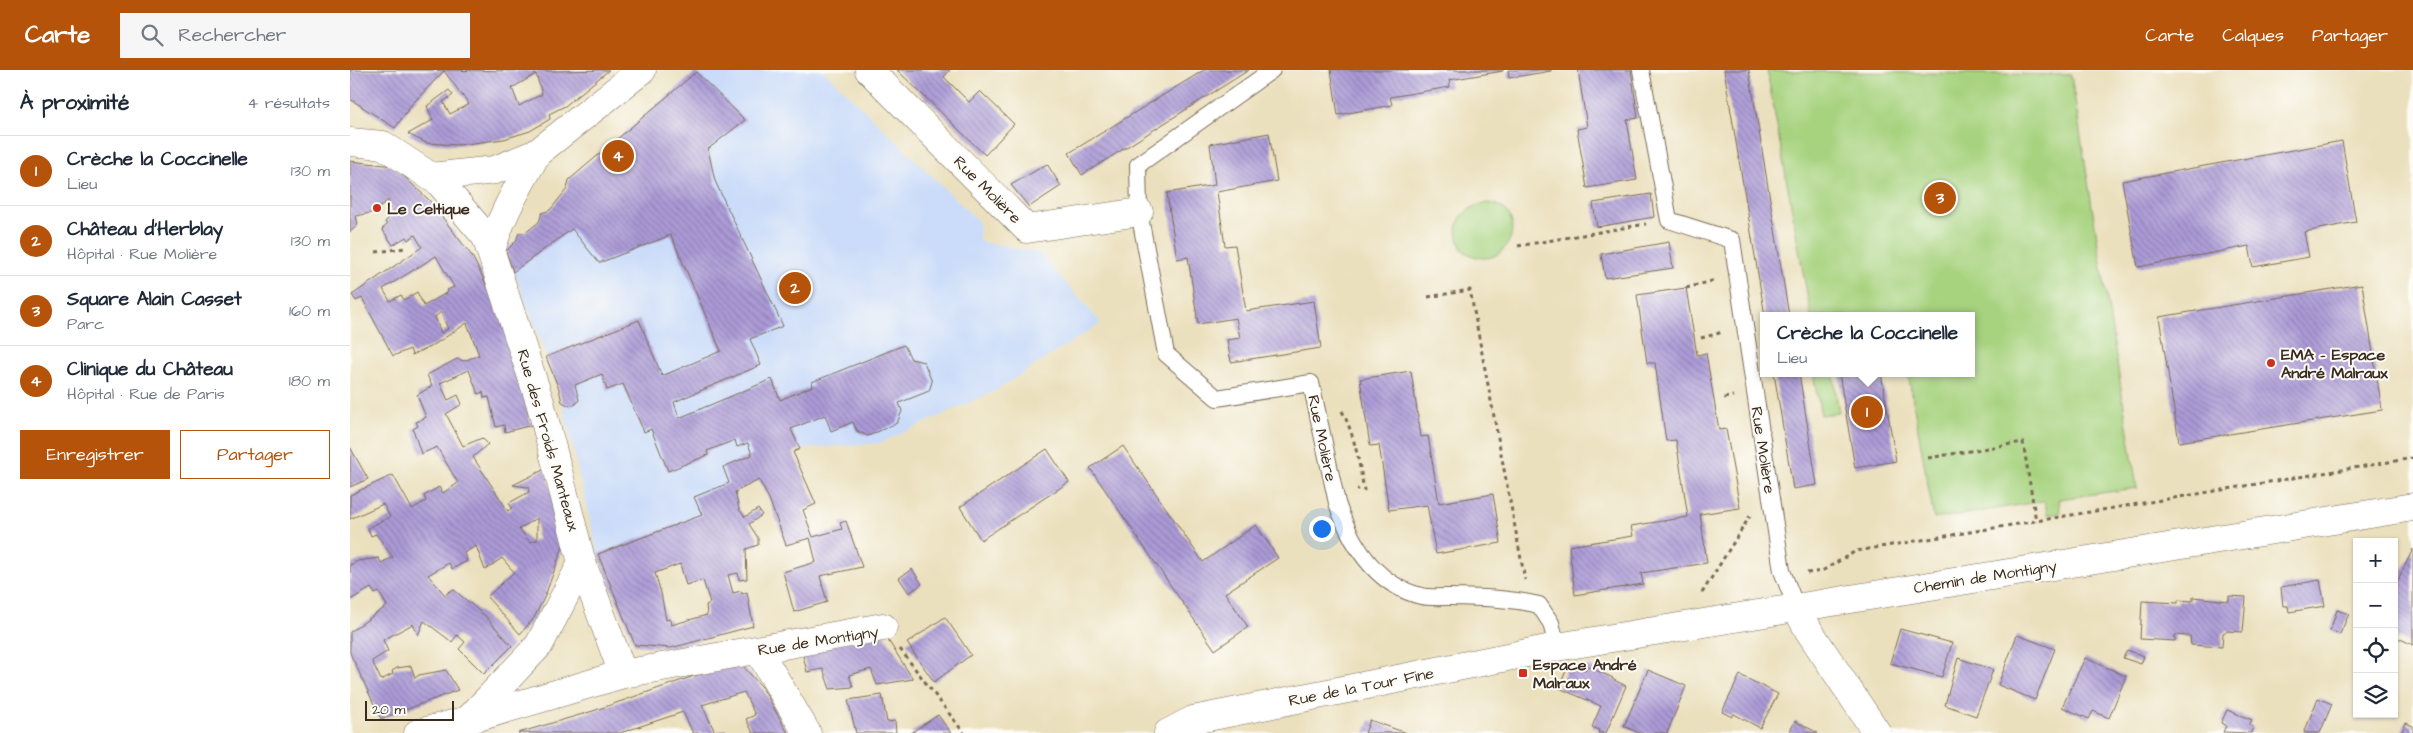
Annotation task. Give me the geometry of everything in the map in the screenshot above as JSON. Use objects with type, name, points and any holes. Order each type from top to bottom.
[{"type":"street","points":[[431,177],[495,170],[537,154],[642,70]]},
{"type":"street","name":"Rue Molière","points":[[869,70],[1027,229],[1139,212]]},
{"type":"street","name":"Rue des Froids Manteaux","points":[[350,142],[383,145],[439,182],[486,237],[540,402],[582,563],[622,674]]},
{"type":"street","points":[[491,252],[504,213],[537,154]]},
{"type":"street","name":"Chemin de Montigny","points":[[1557,647],[2413,507]]},
{"type":"street","points":[[471,726],[539,645],[582,563]]},
{"type":"street","points":[[1796,607],[1809,631],[1877,733]]},
{"type":"street","name":"Rue de Montigny","points":[[418,733],[471,726],[622,674],[883,627]]},
{"type":"street","name":"Rue de la Tour Fine","points":[[1168,733],[1193,720],[1557,647]]},
{"type":"street","points":[[758,650],[807,733]]},
{"type":"lane","name":"Rue Molière","points":[[1272,70],[1138,165],[1139,212],[1166,354],[1217,398],[1311,383],[1337,503],[1357,548],[1384,578],[1421,596],[1529,602]]},
{"type":"lane","points":[[1641,70],[1669,220]]},
{"type":"lane","name":"Rue Molière","points":[[1669,220],[1732,240],[1784,577],[1796,607]]},
{"type":"lane","points":[[1529,602],[1539,605],[1551,623],[1557,647]]},
{"type":"path","points":[[1518,246],[1669,220]]},
{"type":"path","points":[[376,252],[406,248]]},
{"type":"path","points":[[1686,288],[1723,278]]},
{"type":"path","points":[[1428,297],[1470,290],[1529,602]]},
{"type":"path","points":[[1701,338],[1731,330]]},
{"type":"path","points":[[1339,404],[1349,425],[1358,454],[1364,490],[1356,489],[1354,496]]},
{"type":"path","points":[[1928,458],[2023,442],[2036,521]]},
{"type":"path","points":[[1784,577],[1822,570],[1856,551],[2413,458]]},
{"type":"path","points":[[1516,580],[1524,580]]},
{"type":"path","points":[[1692,596],[1711,592]]},
{"type":"path","name":"Rue de Montigny","points":[[883,627],[964,733]]},
{"type":"shaded area","points":[[698,70],[823,70],[979,222],[979,241],[1039,253],[1101,323],[995,391],[880,443],[800,449],[732,482],[738,502],[598,554],[559,389],[506,251],[516,241],[519,233],[525,233],[539,222],[542,213],[550,210],[567,189],[569,180]]},
{"type":"green space","points":[[1767,71],[2071,75],[2137,488],[2059,499],[2060,513],[2048,515],[2044,501],[1934,519],[1909,377],[1975,377],[1975,312],[1810,312]]},
{"type":"green space","points":[[1488,203],[1502,207],[1510,216],[1512,227],[1510,238],[1504,249],[1494,256],[1482,258],[1463,250],[1457,233],[1463,215],[1474,207]]},
{"type":"green space","points":[[1814,377],[1834,377],[1839,413],[1821,415]]},
{"type":"building","points":[[350,70],[609,70],[565,106],[549,114],[550,119],[530,131],[504,139],[458,145],[426,143],[408,134],[433,120],[427,106],[449,90],[453,95],[443,102],[450,114],[469,104],[444,71],[412,104],[395,128],[350,99]],"holes":[[[536,74],[542,94],[519,106],[512,88]]]},
{"type":"building","points":[[897,70],[950,70],[944,77],[969,102],[980,91],[1014,124],[985,155]]},
{"type":"building","points":[[1204,70],[1249,70],[1082,175],[1069,153]]},
{"type":"building","points":[[1331,70],[1503,71],[1449,80],[1450,87],[1390,97],[1392,105],[1338,115]]},
{"type":"building","points":[[1508,70],[1551,70],[1551,71],[1509,78]]},
{"type":"building","points":[[1578,70],[1631,70],[1638,118],[1627,120],[1637,180],[1587,188],[1577,129],[1587,127]]},
{"type":"building","points":[[1724,70],[1749,70],[1788,312],[1764,312]]},
{"type":"building","points":[[696,72],[745,120],[708,149],[715,181],[783,326],[750,339],[761,365],[674,402],[679,418],[772,379],[780,400],[813,386],[812,382],[904,345],[911,359],[924,362],[932,382],[929,391],[899,403],[902,411],[897,423],[868,436],[857,431],[853,422],[831,431],[825,415],[791,429],[800,449],[793,452],[816,504],[803,510],[813,537],[842,529],[840,523],[846,521],[862,567],[820,576],[827,602],[794,612],[783,572],[816,562],[810,538],[786,545],[769,499],[759,480],[735,492],[739,509],[745,517],[758,509],[762,515],[749,524],[758,538],[758,545],[746,549],[747,579],[739,580],[738,573],[728,575],[733,593],[741,591],[742,594],[747,592],[753,626],[671,648],[635,645],[598,554],[702,515],[694,497],[729,483],[723,467],[752,455],[748,443],[737,447],[735,440],[707,451],[708,455],[668,471],[651,429],[644,432],[623,384],[607,390],[602,374],[575,385],[579,400],[576,404],[570,406],[562,402],[559,389],[546,357],[639,320],[662,376],[721,351],[671,235],[599,263],[572,229],[513,272],[506,251],[516,241],[519,233],[525,233],[539,222],[542,213],[550,210],[567,189],[569,180]],"holes":[[[680,564],[686,585],[703,580],[710,603],[706,605],[707,615],[671,625],[670,619],[666,620],[655,573]]]},
{"type":"building","points":[[1269,133],[1277,181],[1217,192],[1225,246],[1235,245],[1246,311],[1314,301],[1321,348],[1231,362],[1227,340],[1240,338],[1236,318],[1198,324],[1188,257],[1177,259],[1167,193],[1215,185],[1210,144]]},
{"type":"building","points":[[2342,141],[2356,222],[2304,232],[2309,257],[2253,267],[2249,246],[2138,267],[2122,181]]},
{"type":"building","points":[[350,161],[393,166],[429,200],[472,256],[497,306],[525,381],[528,413],[532,425],[505,432],[504,425],[496,427],[489,397],[484,398],[483,392],[478,394],[469,370],[440,383],[448,400],[458,395],[462,404],[446,414],[463,446],[482,438],[488,444],[473,457],[508,511],[512,508],[509,503],[529,492],[528,487],[513,485],[545,469],[563,530],[563,546],[545,596],[534,618],[520,634],[487,597],[514,572],[502,558],[485,570],[476,546],[464,553],[467,561],[452,569],[449,563],[428,575],[445,595],[453,589],[485,616],[512,646],[484,674],[459,649],[465,642],[457,635],[452,642],[424,621],[418,635],[413,624],[383,640],[388,651],[372,661],[381,680],[393,674],[392,671],[397,668],[411,666],[415,678],[419,675],[446,670],[458,690],[381,719],[350,653],[350,632],[387,606],[379,592],[375,594],[371,588],[350,600],[350,565],[358,561],[379,558],[381,563],[393,557],[376,534],[371,536],[368,528],[390,517],[383,504],[350,519],[350,495],[393,475],[412,509],[426,501],[424,496],[439,487],[443,493],[458,483],[437,447],[421,454],[413,429],[418,426],[416,422],[426,417],[417,395],[432,386],[427,375],[457,359],[464,361],[479,355],[467,323],[432,346],[412,355],[410,349],[393,356],[362,298],[356,301],[352,295],[422,247],[415,235],[408,240],[406,237],[393,245],[382,229],[387,225],[385,222],[393,214],[388,200],[375,212],[356,216],[358,225],[350,232]],"holes":[[[436,256],[454,287],[424,306],[417,292],[404,300],[401,295],[390,301],[383,289]],[[441,312],[448,329],[441,333],[435,317]],[[537,518],[537,540],[530,542],[519,529]]]},
{"type":"building","points":[[1047,164],[1061,186],[1029,207],[1011,185]]},
{"type":"building","points":[[1651,194],[1654,217],[1597,227],[1593,203]]},
{"type":"building","points":[[1669,242],[1673,268],[1605,278],[1601,254]]},
{"type":"building","name":"EMA - Espace André Malraux","points":[[2362,284],[2382,410],[2179,442],[2159,317]]},
{"type":"building","points":[[1686,288],[1697,355],[1706,353],[1719,430],[1726,429],[1740,508],[1700,514],[1707,563],[1641,573],[1643,584],[1575,595],[1569,546],[1633,536],[1631,526],[1688,517],[1676,440],[1666,441],[1655,363],[1647,363],[1637,295]]},
{"type":"building","points":[[1411,371],[1421,437],[1428,436],[1439,503],[1493,494],[1501,543],[1436,554],[1427,505],[1389,510],[1379,445],[1370,446],[1360,379]]},
{"type":"building","points":[[1775,377],[1800,377],[1817,485],[1793,489]]},
{"type":"building","points":[[1840,377],[1882,377],[1896,461],[1855,468]]},
{"type":"building","points":[[1123,446],[1203,562],[1256,525],[1278,558],[1225,593],[1248,627],[1215,650],[1090,468]]},
{"type":"building","points":[[350,447],[368,479],[350,487]]},
{"type":"building","points":[[1047,449],[1069,482],[981,540],[960,507]]},
{"type":"building","points":[[2413,549],[2413,645],[2398,638],[2398,580]]},
{"type":"building","points":[[912,569],[922,584],[909,593],[899,578]]},
{"type":"building","points":[[2320,580],[2325,606],[2289,612],[2288,606],[2283,606],[2281,587]]},
{"type":"building","points":[[2229,596],[2246,597],[2243,632],[2227,631],[2223,633],[2222,647],[2191,645],[2190,636],[2175,635],[2175,641],[2140,639],[2142,601],[2178,603],[2178,600],[2193,601],[2193,597],[2229,601]]},
{"type":"building","points":[[2337,610],[2349,614],[2340,634],[2330,631]]},
{"type":"building","points":[[945,617],[971,655],[934,682],[907,643]]},
{"type":"building","points":[[1900,629],[1952,643],[1942,677],[1890,663]]},
{"type":"building","points":[[884,634],[913,679],[877,685],[871,669],[849,675],[853,687],[830,689],[823,669],[807,672],[802,651]]},
{"type":"building","points":[[2017,635],[2055,649],[2035,700],[1998,685]]},
{"type":"building","points":[[2127,650],[2144,656],[2141,664],[2123,658]]},
{"type":"building","points":[[1958,658],[1993,670],[1976,716],[1945,705]]},
{"type":"building","points":[[2085,658],[2126,676],[2109,718],[2093,711],[2089,719],[2062,707]]},
{"type":"building","points":[[1569,663],[1585,670],[1587,666],[1626,686],[1606,733],[1598,733],[1599,730],[1592,727],[1601,706],[1559,688]]},
{"type":"building","points":[[741,664],[762,687],[788,733],[753,733],[746,719],[755,715],[744,692],[702,705],[715,732],[725,730],[726,733],[693,733],[683,712],[620,733],[518,733],[593,711],[694,676]]},
{"type":"building","points":[[1648,670],[1686,686],[1667,733],[1639,733],[1624,726]]},
{"type":"building","points":[[1740,675],[1778,694],[1760,728],[1734,714],[1732,717],[1722,712]]},
{"type":"building","points":[[882,695],[887,722],[895,721],[896,733],[856,733],[848,700]]},
{"type":"building","points":[[2318,698],[2332,704],[2320,733],[2304,733]]},
{"type":"building","points":[[2227,710],[2252,720],[2249,725],[2253,727],[2251,733],[2223,732],[2226,726],[2221,723]]},
{"type":"building","points":[[938,715],[951,733],[911,733]]},
{"type":"building","points":[[1370,720],[1406,733],[1365,733]]},
{"type":"building","points":[[1795,721],[1818,733],[1789,733]]},
{"type":"building","points":[[2406,723],[2413,726],[2413,733],[2401,733]]},
{"type":"place","name":"Clinique du Château","points":[[618,156]]},
{"type":"place","name":"Square Alain Casset","points":[[1940,198]]},
{"type":"place","name":"Le Celtique","points":[[377,208]]},
{"type":"place","name":"Château d'Herblay","points":[[795,288]]},
{"type":"place","name":"EMA - Espace André Malraux","points":[[2271,363]]},
{"type":"place","name":"Crèche la Coccinelle","points":[[1867,412]]},
{"type":"place","name":"Espace André Malraux","points":[[1523,673]]}]
